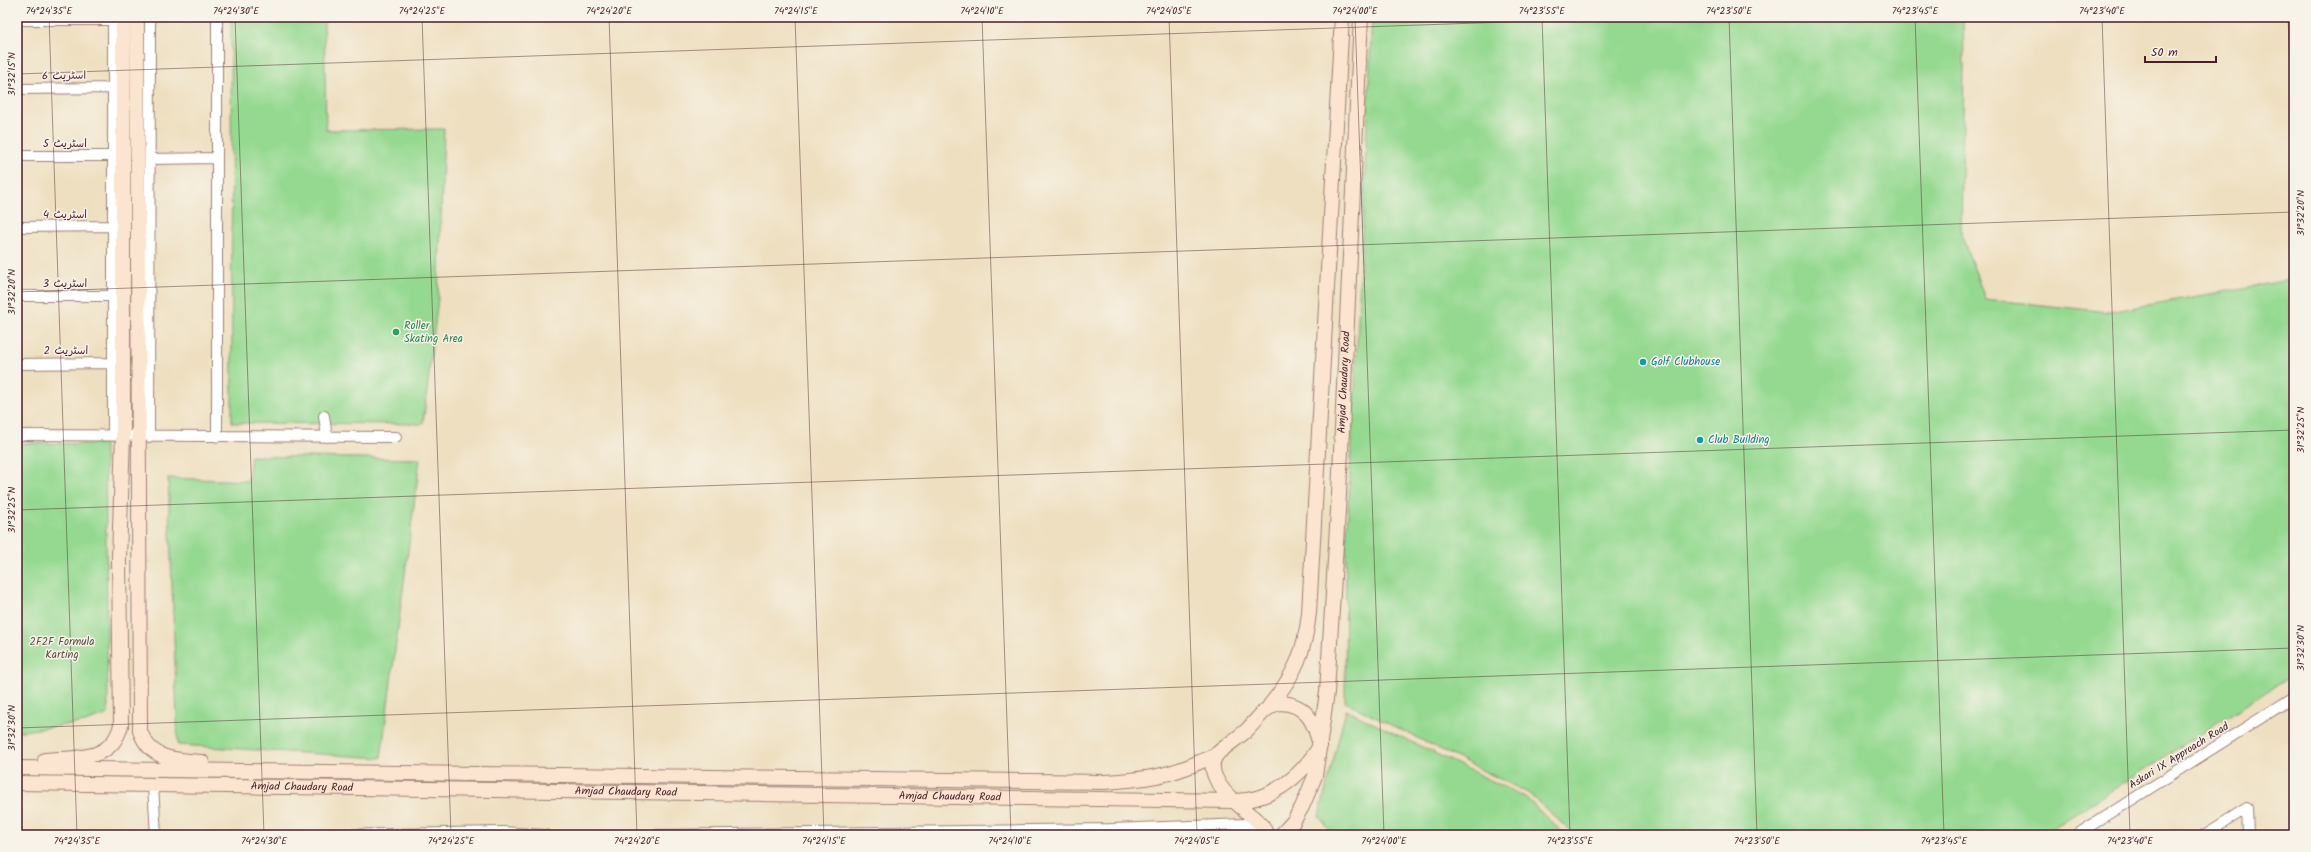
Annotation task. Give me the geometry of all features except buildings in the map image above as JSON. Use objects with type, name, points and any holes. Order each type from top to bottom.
[{"type":"main road","points":[[137,17],[144,436],[140,731],[142,738],[156,754],[167,759],[298,772]]},
{"type":"main road","name":"Amjad Chaudary Road","points":[[1270,705],[1285,686],[1298,663],[1306,639],[1309,613],[1342,17]]},
{"type":"main road","name":"Amjad Chaudary Road","points":[[1281,835],[1293,822],[1310,791],[1315,776],[1327,692],[1339,494],[1361,17]]},
{"type":"main road","points":[[17,763],[85,757],[102,753],[118,736],[121,725],[116,18]]},
{"type":"main road","points":[[1234,801],[1255,799],[1282,786],[1302,771],[1320,746],[1312,720],[1303,709],[1288,703],[1270,705],[1247,730],[1217,754],[1213,761],[1215,777],[1225,794],[1264,830]]},
{"type":"main road","name":"Amjad Chaudary Road","points":[[17,768],[1105,782],[1149,779],[1170,774],[1217,754]]},
{"type":"main road","name":"Amjad Chaudary Road","points":[[17,783],[1234,801]]},
{"type":"street","points":[[144,436],[150,159],[150,17]]},
{"type":"street","points":[[217,17],[217,436]]},
{"type":"street","points":[[17,20],[116,18],[112,88],[112,156],[114,363],[118,434]]},
{"type":"street","name":"اسٹریٹ 6","points":[[17,89],[112,88]]},
{"type":"street","name":"اسٹریٹ 5","points":[[17,156],[112,156]]},
{"type":"street","points":[[150,159],[217,158]]},
{"type":"street","name":"اسٹریٹ 4","points":[[17,227],[113,226]]},
{"type":"street","name":"اسٹریٹ 3","points":[[17,296],[113,296]]},
{"type":"street","name":"اسٹریٹ 2","points":[[17,364],[114,363]]},
{"type":"street","points":[[324,416],[327,437]]},
{"type":"street","points":[[17,435],[118,434],[144,436],[396,436]]},
{"type":"street","name":"Askari IX Approach Road","points":[[2076,835],[2294,697]]},
{"type":"street","points":[[153,785],[156,835]]},
{"type":"street","points":[[2204,835],[2247,808],[2248,835]]},
{"type":"street","points":[[657,835],[1109,832],[1245,824],[1264,830]]},
{"type":"street","points":[[331,835],[503,833],[545,835]]},
{"type":"green space","points":[[231,17],[324,17],[326,130],[444,129],[438,298],[423,424],[232,423]]},
{"type":"green space","points":[[1372,17],[1963,17],[1964,67],[1961,233],[1985,299],[2109,312],[2294,279],[2294,674],[2042,835],[1575,835],[1528,793],[1345,702],[1346,545]]},
{"type":"green space","name":"2F2F Formula Karting","points":[[17,443],[105,444],[108,714],[85,722],[17,732]]},
{"type":"green space","points":[[251,456],[420,459],[381,758],[178,745],[168,478],[248,481]]},
{"type":"green space","points":[[1346,710],[1525,797],[1565,835],[1331,835],[1331,832],[1319,816]]},
{"type":"place","name":"Roller Skating Area","points":[[396,332]]},
{"type":"place","name":"Golf Clubhouse","points":[[1643,362]]},
{"type":"place","name":"Club Building","points":[[1700,440]]}]
